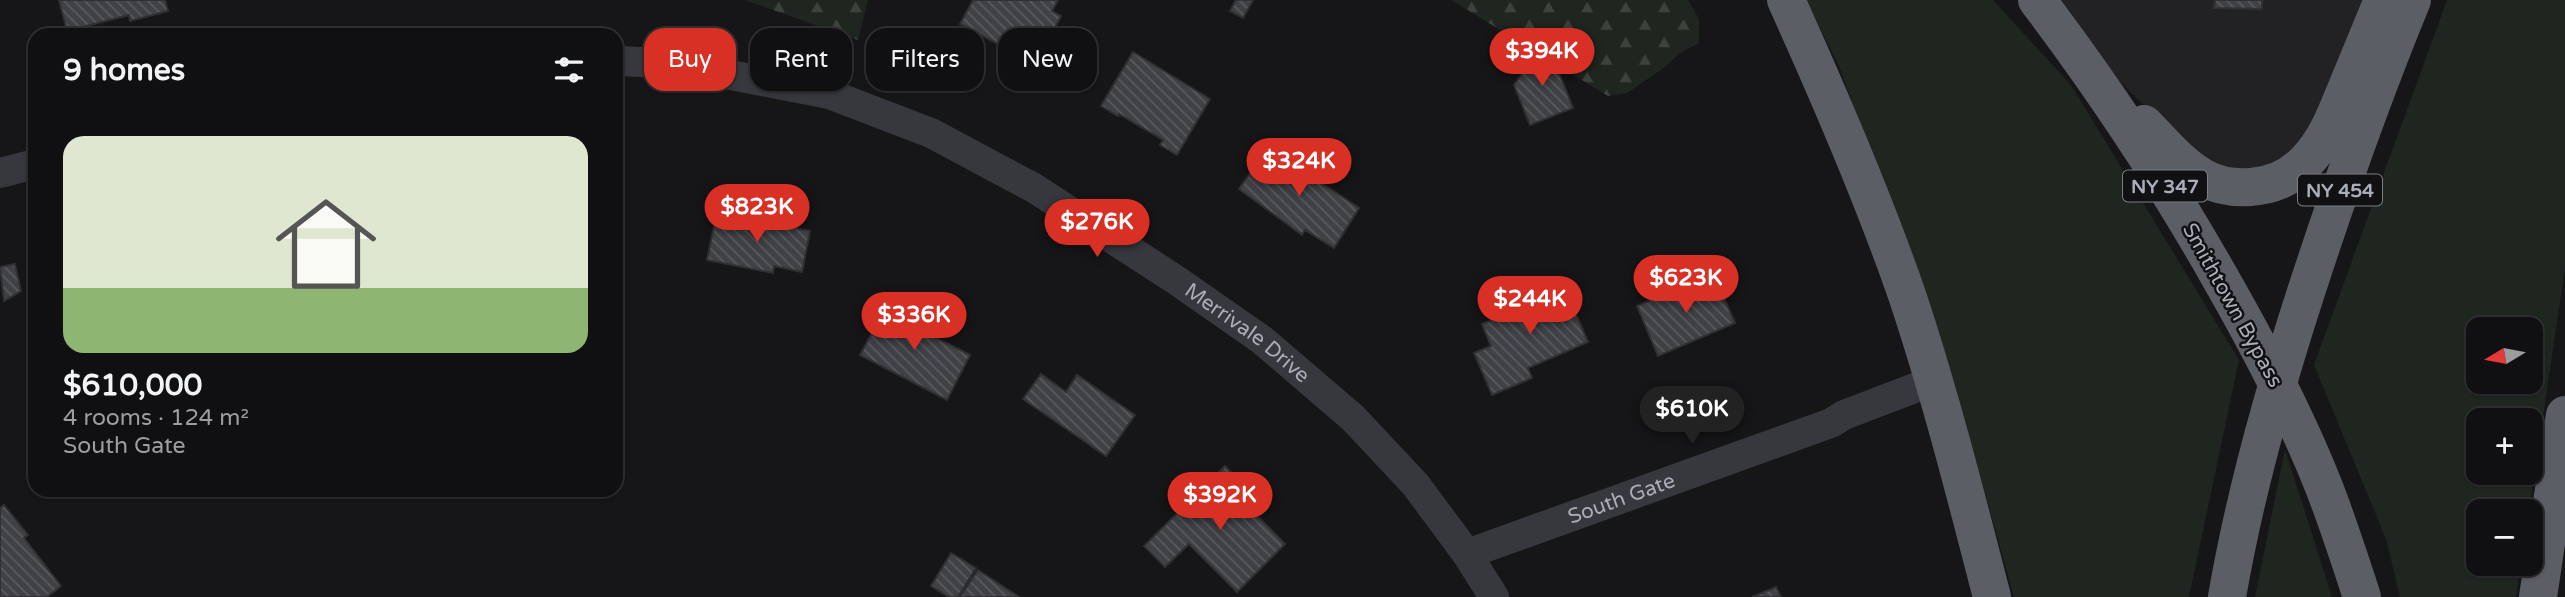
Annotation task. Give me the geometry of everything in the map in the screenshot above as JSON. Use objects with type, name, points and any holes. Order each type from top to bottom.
[{"type":"highway","points":[[1786,0],[1861,172],[1907,296],[1951,441],[1992,597]]},
{"type":"highway","name":"Smithtown Bypass","points":[[2037,0],[2085,66],[2192,229],[2256,342],[2323,486],[2362,597]]},
{"type":"highway","points":[[2085,66],[2174,154],[2203,178],[2236,188],[2275,184],[2308,161],[2320,145],[2340,105],[2383,0]]},
{"type":"highway","name":"NY 454","points":[[2227,597],[2241,525],[2276,383],[2351,156],[2412,0]]},
{"type":"highway","points":[[2538,597],[2565,415]]},
{"type":"street","name":"Merrivale Drive","points":[[623,61],[669,63],[829,94],[931,133],[1034,188],[1176,280],[1262,340],[1353,418],[1415,484],[1467,554],[1494,597]]},
{"type":"street","points":[[0,173],[28,166]]},
{"type":"street","name":"South Gate","points":[[1467,554],[1830,423],[1844,415],[1933,382]]},
{"type":"shaded area","points":[[2044,0],[2372,0],[2297,148],[2256,173],[2224,174],[2182,142],[2062,26]]},
{"type":"green space","points":[[745,0],[868,0],[858,40],[852,38],[852,28],[824,28]]},
{"type":"green space","points":[[1451,0],[1688,0],[1699,19],[1699,43],[1680,53],[1665,67],[1627,93],[1608,96]]},
{"type":"green space","points":[[1806,0],[1993,0],[2071,85],[2239,360],[2189,597],[2014,597],[1955,385],[1839,66]]},
{"type":"green space","points":[[2447,0],[2565,0],[2565,268],[2543,416],[2543,408],[2466,408],[2466,485],[2533,485],[2531,499],[2466,499],[2466,576],[2519,576],[2516,597],[2400,597],[2386,539],[2314,365]]},
{"type":"green space","points":[[2285,449],[2332,597],[2255,597]]},
{"type":"building","points":[[59,0],[165,0],[168,11],[130,21],[129,15],[79,28],[66,28]]},
{"type":"building","points":[[973,0],[1058,0],[1052,11],[1061,16],[1055,28],[998,28],[998,44],[984,37],[984,28],[968,28],[960,24]]},
{"type":"building","points":[[1236,0],[1253,0],[1243,18],[1230,11]]},
{"type":"building","points":[[2215,0],[2262,0],[2262,9],[2214,8]]},
{"type":"building","points":[[1546,40],[1573,108],[1530,125],[1514,85]]},
{"type":"building","points":[[1133,52],[1210,99],[1177,155],[1160,145],[1163,140],[1101,106]]},
{"type":"building","points":[[1268,147],[1359,208],[1334,248],[1305,230],[1302,235],[1239,189]]},
{"type":"building","points":[[717,212],[810,231],[802,272],[774,266],[773,273],[707,260]]},
{"type":"building","points":[[15,264],[21,291],[4,301],[0,267]]},
{"type":"building","points":[[1713,273],[1735,323],[1658,356],[1637,306]]},
{"type":"building","points":[[1560,277],[1588,342],[1528,368],[1532,378],[1492,395],[1474,353],[1491,346],[1482,324],[1528,304],[1524,293]]},
{"type":"building","points":[[889,301],[921,318],[915,327],[970,355],[947,400],[860,355]]},
{"type":"building","points":[[1041,374],[1066,392],[1077,375],[1135,415],[1106,456],[1023,399]]},
{"type":"building","points":[[1225,466],[1251,492],[1242,500],[1285,544],[1237,592],[1189,544],[1165,567],[1144,546]]},
{"type":"building","points":[[4,505],[28,535],[24,538],[61,586],[47,597],[0,597],[0,508]]},
{"type":"building","points":[[951,553],[976,568],[958,597],[949,597],[931,586]]},
{"type":"building","points":[[978,570],[1019,597],[960,597]]},
{"type":"building","points":[[1776,587],[1781,597],[1752,597]]}]
